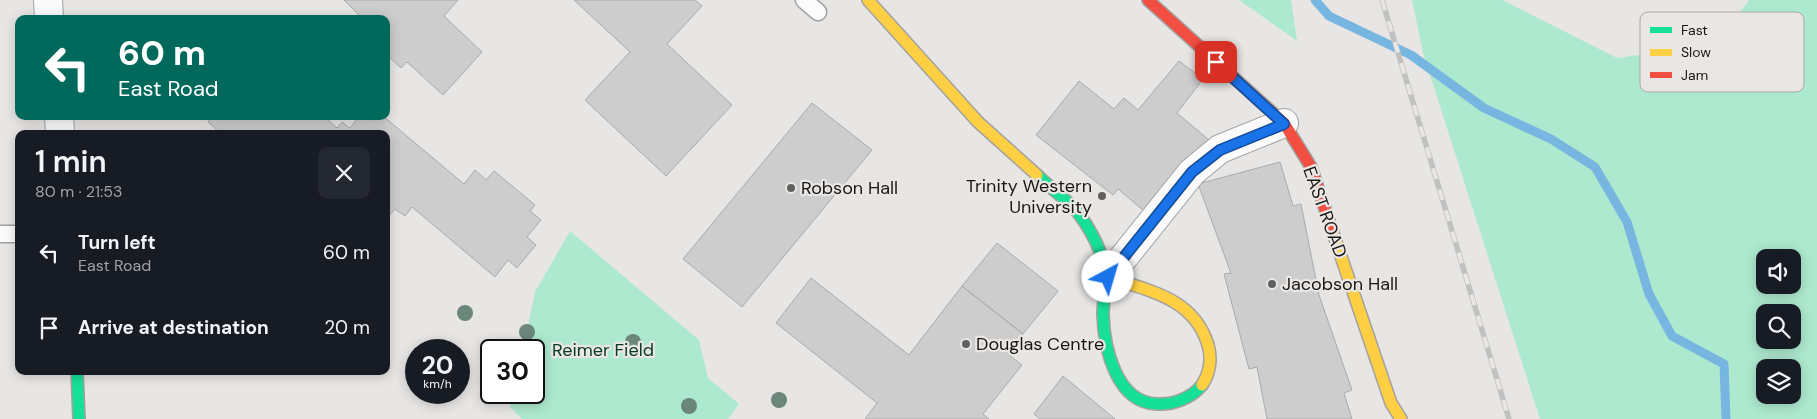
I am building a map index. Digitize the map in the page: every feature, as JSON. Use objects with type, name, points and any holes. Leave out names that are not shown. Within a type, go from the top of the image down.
[{"type":"street","points":[[48,0],[49,15]]},
{"type":"street","points":[[868,0],[978,122],[1078,213],[1090,230],[1099,249],[1108,277],[1104,311],[1107,340],[1112,362],[1128,392],[1141,401],[1154,403],[1169,403],[1192,395],[1201,387],[1207,377],[1209,366],[1209,351],[1201,324],[1192,313],[1170,299],[1108,277]]},
{"type":"street","name":"EAST ROAD","points":[[1148,0],[1284,124],[1311,167],[1391,403],[1401,419]]},
{"type":"street","points":[[1108,277],[1192,172],[1220,150],[1284,124]]},
{"type":"street","points":[[77,375],[79,419]]},
{"type":"lane","points":[[804,0],[818,12]]},
{"type":"lane","points":[[0,234],[15,234]]},
{"type":"green space","points":[[1239,0],[1291,0],[1297,41]]},
{"type":"green space","points":[[1412,0],[1502,0],[1617,58],[1640,55],[1640,92],[1804,92],[1804,12],[1740,12],[1749,0],[1817,0],[1817,419],[1540,419],[1423,53]]},
{"type":"green space","name":"Reimer Field","points":[[570,231],[699,340],[708,378],[739,404],[728,419],[522,419],[510,407],[511,404],[545,404],[545,339],[525,339],[535,292]]},
{"type":"building","points":[[344,0],[458,0],[444,16],[482,52],[443,95],[407,62],[401,68],[390,58],[390,15],[359,15]]},
{"type":"building","points":[[574,0],[695,0],[702,6],[667,44],[732,105],[666,176],[585,100],[630,52]]},
{"type":"building","points":[[1179,61],[1203,79],[1177,113],[1209,140],[1150,216],[1118,189],[1113,195],[1036,135],[1079,81],[1114,109],[1124,98],[1138,110]]},
{"type":"building","name":"Robson Hall","points":[[812,103],[872,150],[742,307],[683,259]]},
{"type":"building","points":[[210,120],[328,120],[337,128],[342,122],[350,128],[356,120],[388,120],[464,184],[475,170],[486,180],[494,171],[535,205],[530,211],[541,220],[527,237],[536,245],[517,268],[508,260],[495,277],[412,207],[405,216],[395,209],[390,215],[390,130],[217,130],[208,122]]},
{"type":"building","name":"Jacobson Hall","points":[[1280,162],[1293,206],[1301,204],[1319,295],[1352,390],[1344,393],[1352,419],[1267,419],[1257,367],[1249,369],[1224,274],[1231,273],[1198,184]]},
{"type":"building","points":[[997,243],[1058,291],[1023,334],[962,286]]},
{"type":"building","name":"Douglas Centre","points":[[811,278],[909,355],[962,286],[1023,334],[1008,354],[1022,365],[983,414],[989,419],[865,419],[877,403],[776,323]]},
{"type":"building","points":[[1063,376],[1115,419],[1040,419],[1034,414]]},
{"type":"waterway","points":[[1315,0],[1329,16],[1411,55],[1484,108],[1551,139],[1595,167],[1627,222],[1649,294],[1672,336],[1724,364],[1726,419]]},
{"type":"railway","points":[[1382,0],[1509,419]]},
{"type":"traffic: fast","points":[[1037,175],[1079,214],[1099,249],[1106,271],[1103,307],[1106,342],[1115,371],[1122,384],[1131,394],[1143,401],[1157,404],[1182,400],[1193,394],[1202,385]]},
{"type":"traffic: fast","points":[[77,375],[79,419]]},
{"type":"traffic: slow","points":[[868,0],[978,122],[1037,175]]},
{"type":"traffic: slow","points":[[1331,227],[1391,403],[1401,419]]},
{"type":"traffic: slow","points":[[1108,277],[1154,292],[1181,307],[1192,317],[1201,329],[1209,350],[1210,360],[1202,385]]},
{"type":"traffic: jam","points":[[1148,0],[1284,123],[1311,167],[1331,227]]},
{"type":"place","name":"Robson Hall","points":[[791,188]]},
{"type":"place","name":"Trinity Western University","points":[[1102,196]]},
{"type":"place","name":"Jacobson Hall","points":[[1272,284]]},
{"type":"place","name":"Douglas Centre","points":[[966,344]]},
{"type":"route","points":[[1108,277],[1192,172],[1220,150],[1284,124],[1216,62]]}]
